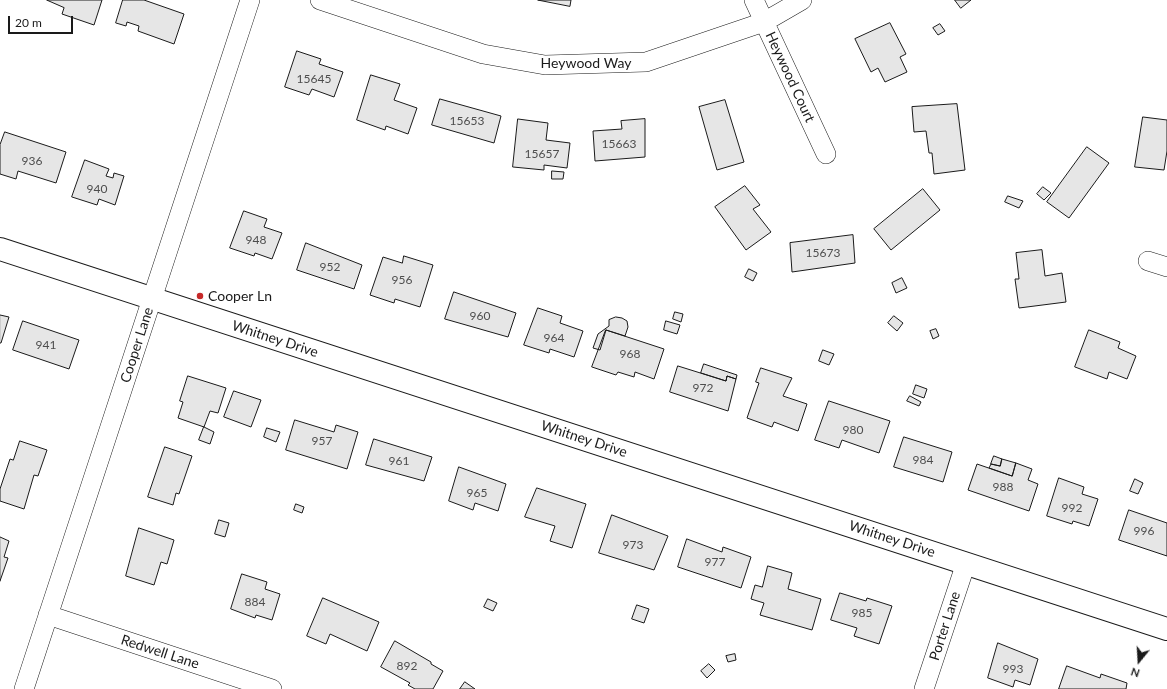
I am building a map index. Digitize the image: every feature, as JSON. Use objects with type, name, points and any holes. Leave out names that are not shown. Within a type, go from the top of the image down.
[{"type":"street","name":"Cooper Lane","points":[[24,689],[250,0]]},
{"type":"street","name":"Heywood Way","points":[[320,0],[483,54],[545,65],[646,62],[764,22],[802,0]]},
{"type":"street","name":"Heywood Court","points":[[754,0],[826,154]]},
{"type":"street","name":"Whitney Drive","points":[[0,248],[1167,629]]},
{"type":"street","points":[[1148,261],[1167,267]]},
{"type":"street","name":"Porter Lane","points":[[924,689],[966,563]]},
{"type":"street","name":"Redwell Lane","points":[[48,616],[272,689]]},
{"type":"building","points":[[47,0],[102,0],[94,25],[62,14],[64,8]]},
{"type":"building","points":[[123,0],[144,0],[184,14],[174,44],[138,31],[139,26],[127,22],[126,26],[116,23]]},
{"type":"building","points":[[538,0],[571,0],[570,6]]},
{"type":"building","points":[[955,0],[971,0],[961,8]]},
{"type":"building","points":[[890,23],[906,54],[900,57],[907,72],[885,82],[878,68],[871,72],[855,39]]},
{"type":"building","points":[[940,24],[945,31],[938,35],[933,28]]},
{"type":"building","points":[[297,51],[321,59],[319,64],[343,72],[334,97],[312,89],[309,95],[285,87]]},
{"type":"building","points":[[371,75],[400,84],[394,100],[417,108],[408,134],[386,126],[385,130],[357,120]]},
{"type":"building","points":[[440,99],[501,116],[494,143],[432,125]]},
{"type":"building","points":[[725,100],[744,162],[717,170],[699,107]]},
{"type":"building","points":[[957,104],[965,170],[934,174],[932,153],[929,153],[926,131],[914,132],[912,107]]},
{"type":"building","points":[[1143,117],[1167,120],[1167,151],[1164,170],[1135,167]]},
{"type":"building","points":[[518,119],[548,123],[546,140],[570,143],[567,168],[544,165],[544,170],[513,167]]},
{"type":"building","points":[[645,119],[645,157],[595,161],[593,131],[622,129],[621,121]]},
{"type":"building","points":[[5,132],[66,152],[56,183],[18,171],[16,179],[0,174],[0,145]]},
{"type":"building","points":[[1087,147],[1109,163],[1069,218],[1047,202]]},
{"type":"building","points":[[85,160],[109,169],[106,176],[113,178],[114,173],[124,176],[115,205],[99,199],[97,205],[72,197]]},
{"type":"building","points":[[552,171],[564,172],[563,179],[552,179]]},
{"type":"building","points":[[745,186],[760,205],[753,209],[771,232],[746,250],[715,207]]},
{"type":"building","points":[[1043,187],[1051,193],[1044,200],[1037,194]]},
{"type":"building","points":[[923,189],[940,210],[891,250],[874,229]]},
{"type":"building","points":[[1008,196],[1023,201],[1019,208],[1005,202]]},
{"type":"building","points":[[244,211],[267,219],[264,227],[282,233],[272,259],[255,253],[254,256],[230,248]]},
{"type":"building","points":[[853,235],[855,263],[792,272],[790,243]]},
{"type":"building","points":[[306,243],[362,265],[354,289],[297,270]]},
{"type":"building","points":[[1042,250],[1045,276],[1062,273],[1066,302],[1019,308],[1015,279],[1019,279],[1016,253]]},
{"type":"building","points":[[404,256],[433,265],[420,307],[395,299],[394,303],[370,295],[383,257],[402,263]]},
{"type":"building","points":[[749,269],[757,273],[753,281],[745,277]]},
{"type":"building","points":[[902,278],[907,288],[896,293],[892,283]]},
{"type":"building","points":[[454,292],[516,313],[508,337],[445,319]]},
{"type":"building","points":[[538,308],[562,316],[560,323],[583,331],[574,357],[550,349],[549,353],[524,345]]},
{"type":"building","points":[[675,312],[683,314],[681,322],[673,319]]},
{"type":"building","points":[[0,315],[9,317],[1,343],[0,343]]},
{"type":"building","points":[[894,316],[903,323],[897,331],[888,323]]},
{"type":"building","points":[[616,317],[627,321],[628,327],[625,336],[606,330],[600,350],[593,348],[598,334],[609,326],[609,320]]},
{"type":"building","points":[[23,321],[79,340],[69,369],[13,350]]},
{"type":"building","points":[[666,321],[680,325],[677,334],[664,330]]},
{"type":"building","points":[[936,329],[939,336],[933,339],[930,331]]},
{"type":"building","points":[[606,330],[664,349],[654,379],[635,372],[634,377],[618,372],[616,375],[592,367]]},
{"type":"building","points":[[1089,330],[1120,342],[1118,348],[1136,356],[1127,379],[1109,372],[1107,379],[1075,367]]},
{"type":"building","points":[[823,350],[834,354],[829,365],[819,361]]},
{"type":"building","points":[[704,364],[737,375],[736,379],[727,376],[726,381],[701,373]]},
{"type":"building","points":[[678,366],[726,381],[727,376],[736,379],[728,411],[670,392]]},
{"type":"building","points":[[761,368],[792,378],[783,396],[807,404],[798,431],[774,422],[772,427],[747,418],[759,383],[756,382]]},
{"type":"building","points":[[188,376],[226,388],[218,413],[210,411],[204,427],[178,418],[183,402],[180,401]]},
{"type":"building","points":[[916,385],[927,389],[924,398],[913,394]]},
{"type":"building","points":[[234,391],[261,400],[251,427],[224,417]]},
{"type":"building","points":[[910,396],[921,402],[919,406],[907,401]]},
{"type":"building","points":[[829,401],[890,421],[879,453],[842,440],[839,448],[815,440]]},
{"type":"building","points":[[295,420],[334,432],[336,425],[358,432],[347,469],[286,450]]},
{"type":"building","points":[[204,427],[214,432],[210,444],[199,440]]},
{"type":"building","points":[[267,428],[280,432],[276,442],[264,437]]},
{"type":"building","points":[[904,437],[952,452],[943,482],[894,467]]},
{"type":"building","points":[[374,439],[432,457],[424,481],[366,465]]},
{"type":"building","points":[[20,441],[47,450],[38,476],[34,475],[24,509],[0,501],[0,489],[10,459],[13,460]]},
{"type":"building","points":[[165,447],[192,456],[179,494],[176,493],[173,505],[148,497]]},
{"type":"building","points":[[994,456],[1002,459],[1000,466],[991,464]]},
{"type":"building","points":[[1002,459],[1016,463],[1012,476],[989,468],[991,464],[1000,466]]},
{"type":"building","points":[[1016,463],[1032,469],[1028,480],[1038,484],[1029,511],[968,490],[977,464],[1012,476]]},
{"type":"building","points":[[459,467],[506,484],[498,511],[475,503],[473,510],[449,501]]},
{"type":"building","points":[[1059,478],[1084,487],[1082,494],[1098,499],[1089,526],[1073,521],[1072,524],[1047,516]]},
{"type":"building","points":[[1135,479],[1143,483],[1138,494],[1130,491]]},
{"type":"building","points":[[537,488],[586,504],[572,548],[550,541],[555,526],[525,517]]},
{"type":"building","points":[[296,504],[304,507],[302,513],[294,510]]},
{"type":"building","points":[[1129,510],[1167,523],[1167,556],[1119,540]]},
{"type":"building","points":[[612,515],[668,536],[654,570],[599,553]]},
{"type":"building","points":[[219,520],[229,523],[225,537],[215,534]]},
{"type":"building","points":[[139,528],[174,540],[167,564],[161,562],[154,585],[126,576]]},
{"type":"building","points":[[0,537],[9,541],[4,557],[8,558],[0,581]]},
{"type":"building","points":[[687,539],[722,552],[723,547],[751,557],[741,588],[678,567]]},
{"type":"building","points":[[768,566],[792,573],[788,589],[821,599],[812,630],[760,615],[764,603],[751,599],[755,585],[762,587]]},
{"type":"building","points":[[242,574],[267,582],[265,589],[280,594],[272,620],[256,615],[255,618],[231,609]]},
{"type":"building","points":[[840,593],[866,601],[867,598],[892,606],[879,644],[854,636],[857,628],[831,620]]},
{"type":"building","points":[[323,598],[379,622],[367,651],[330,634],[326,644],[307,636]]},
{"type":"building","points":[[488,599],[497,603],[493,611],[484,607]]},
{"type":"building","points":[[637,605],[649,609],[644,623],[632,619]]},
{"type":"building","points":[[395,641],[431,662],[431,664],[443,671],[433,689],[415,689],[408,685],[410,683],[381,667]]},
{"type":"building","points":[[998,643],[1038,659],[1030,685],[1015,680],[1013,687],[988,678]]},
{"type":"building","points":[[735,654],[736,660],[728,662],[726,656]]},
{"type":"building","points":[[709,664],[715,670],[707,678],[701,671]]},
{"type":"building","points":[[1067,666],[1100,678],[1101,674],[1127,683],[1126,689],[1059,689]]},
{"type":"building","points":[[465,682],[475,689],[460,689]]},
{"type":"place","name":"Cooper Ln","points":[[200,296]]}]
